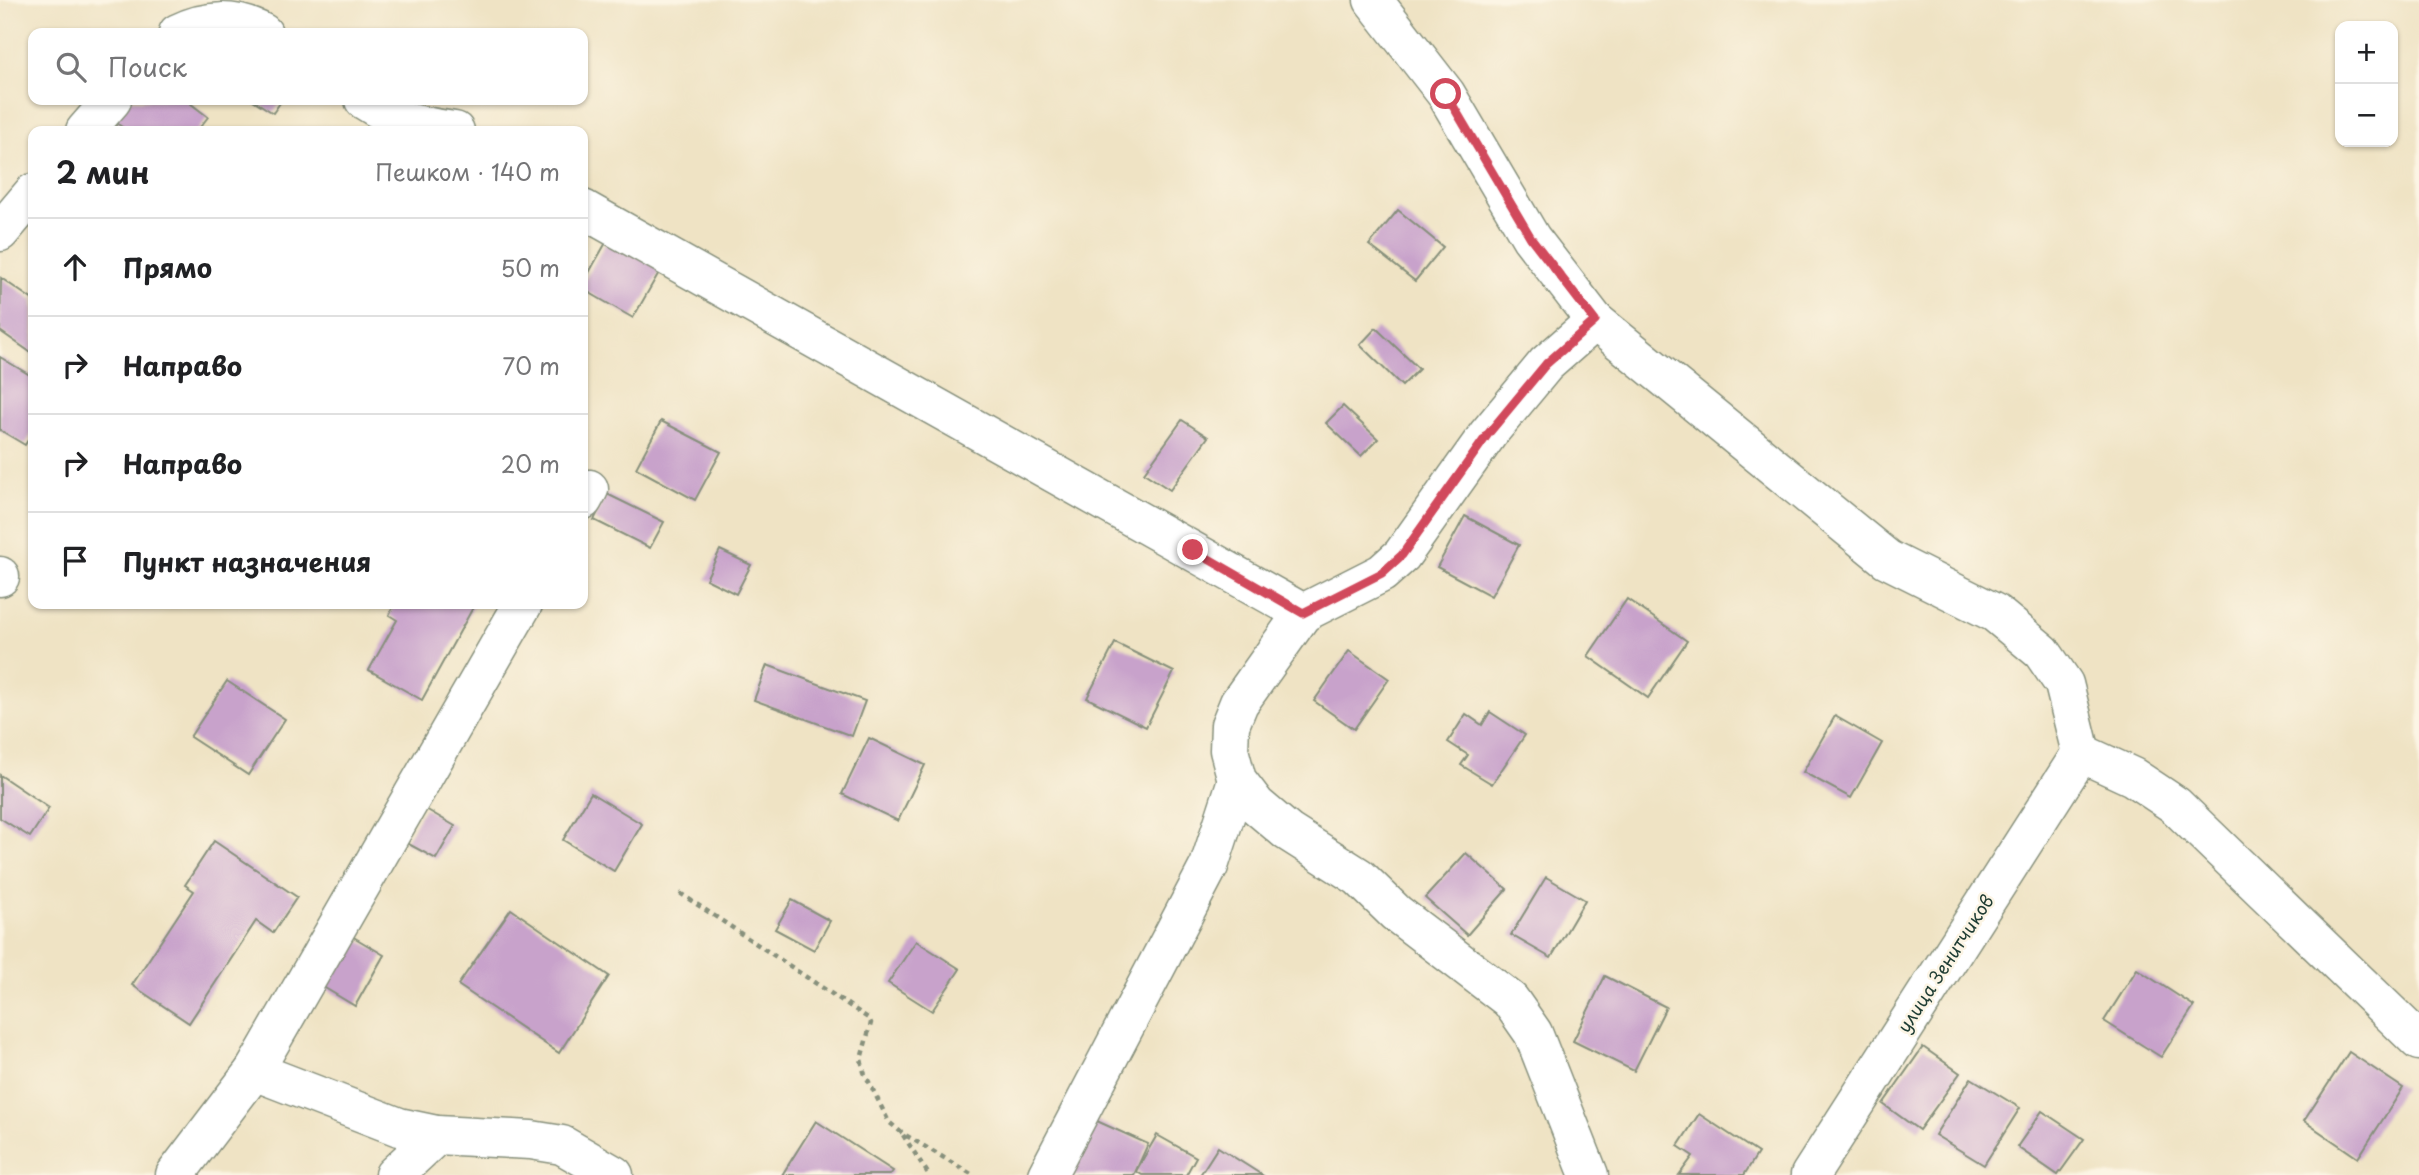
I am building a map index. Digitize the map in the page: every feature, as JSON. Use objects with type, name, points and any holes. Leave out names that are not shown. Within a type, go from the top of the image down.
[{"type":"street","points":[[1373,0],[1446,94],[1531,238],[1595,321],[1887,559],[1994,613],[2042,652],[2064,684],[2081,753],[2133,778],[2175,805],[2419,1041]]},
{"type":"street","points":[[191,28],[206,22],[234,22],[250,28]]},
{"type":"street","points":[[89,126],[107,105]]},
{"type":"street","points":[[372,105],[389,116],[424,126]]},
{"type":"street","points":[[0,232],[28,199]]},
{"type":"street","points":[[588,212],[1303,613]]},
{"type":"street","points":[[1589,1175],[1533,1033],[1510,1000],[1396,913],[1359,877],[1288,832],[1256,805],[1237,780],[1229,750],[1230,725],[1239,703],[1303,613],[1382,573],[1402,555],[1488,434],[1546,364],[1595,321]]},
{"type":"street","points":[[175,1175],[254,1071],[520,609]]},
{"type":"street","name":"улица Зенитчиков","points":[[1810,1175],[2081,753]]},
{"type":"street","points":[[1047,1175],[1209,866],[1237,780]]},
{"type":"street","points":[[254,1071],[399,1127],[436,1135],[531,1140],[562,1145],[614,1175]]},
{"type":"street","points":[[394,1175],[436,1135]]},
{"type":"path","points":[[680,893],[868,1018],[871,1023],[861,1059],[864,1072],[889,1122],[902,1133],[973,1175]]},
{"type":"path","points":[[902,1133],[929,1175]]},
{"type":"building","points":[[125,105],[192,105],[208,117],[201,126],[121,126],[113,120]]},
{"type":"building","points":[[261,105],[279,105],[273,113]]},
{"type":"building","points":[[1398,210],[1443,247],[1415,281],[1369,245]]},
{"type":"building","points":[[608,239],[661,269],[633,318],[588,292],[588,274]]},
{"type":"building","points":[[1,278],[28,297],[28,351],[0,331]]},
{"type":"building","points":[[1376,328],[1419,369],[1402,386],[1360,345]]},
{"type":"building","points":[[0,357],[28,374],[28,440],[25,445],[0,430]]},
{"type":"building","points":[[1343,406],[1378,439],[1361,456],[1326,423]]},
{"type":"building","points":[[1182,420],[1208,437],[1170,490],[1144,473]]},
{"type":"building","points":[[661,421],[721,452],[695,500],[636,468]]},
{"type":"building","points":[[607,494],[664,522],[650,548],[594,520]]},
{"type":"building","points":[[1465,516],[1519,545],[1491,596],[1437,567]]},
{"type":"building","points":[[720,550],[751,565],[736,594],[706,579]]},
{"type":"building","points":[[1627,599],[1687,641],[1648,698],[1588,656]]},
{"type":"building","points":[[392,609],[472,609],[422,700],[369,670],[397,620],[389,615]]},
{"type":"building","points":[[1115,643],[1174,672],[1146,727],[1087,698]]},
{"type":"building","points":[[1349,651],[1389,679],[1354,729],[1314,701]]},
{"type":"building","points":[[767,665],[865,701],[852,736],[754,700]]},
{"type":"building","points":[[227,681],[285,719],[248,775],[190,737]]},
{"type":"building","points":[[1490,712],[1525,735],[1492,784],[1461,765],[1468,755],[1448,742],[1466,714],[1482,725]]},
{"type":"building","points":[[1835,716],[1882,743],[1851,798],[1803,772]]},
{"type":"building","points":[[869,738],[925,765],[898,821],[842,794]]},
{"type":"building","points":[[0,775],[49,808],[30,837],[0,818]]},
{"type":"building","points":[[591,793],[642,824],[614,871],[563,840]]},
{"type":"building","points":[[424,808],[455,826],[436,859],[405,842]]},
{"type":"building","points":[[214,841],[297,897],[273,933],[256,921],[189,1023],[132,985],[194,891],[185,885]]},
{"type":"building","points":[[1466,853],[1507,889],[1467,935],[1425,898]]},
{"type":"building","points":[[1546,877],[1585,900],[1551,958],[1511,935]]},
{"type":"building","points":[[792,900],[830,921],[814,950],[775,929]]},
{"type":"building","points":[[511,909],[609,976],[559,1053],[458,985]]},
{"type":"building","points":[[345,932],[384,955],[355,1006],[315,982]]},
{"type":"building","points":[[916,941],[960,969],[932,1011],[888,983]]},
{"type":"building","points":[[2137,969],[2194,1006],[2161,1057],[2104,1021]]},
{"type":"building","points":[[1605,976],[1666,1007],[1634,1071],[1573,1041]]},
{"type":"building","points":[[1923,1047],[1960,1073],[1919,1130],[1883,1104]]},
{"type":"building","points":[[2349,1052],[2403,1088],[2358,1158],[2304,1121]]},
{"type":"building","points":[[1971,1078],[2020,1108],[1984,1165],[1935,1135]]},
{"type":"building","points":[[2042,1111],[2084,1139],[2058,1175],[2017,1147]]},
{"type":"building","points":[[1699,1114],[1758,1153],[1744,1175],[1679,1175],[1693,1156],[1678,1146]]},
{"type":"building","points":[[1088,1117],[1148,1144],[1134,1175],[1062,1175]]},
{"type":"building","points":[[816,1121],[893,1171],[890,1175],[782,1175]]},
{"type":"building","points":[[1157,1135],[1196,1157],[1186,1175],[1142,1175],[1136,1171]]},
{"type":"building","points":[[1218,1147],[1262,1175],[1200,1175]]},
{"type":"route","points":[[1193,550],[1303,613],[1382,573],[1402,555],[1488,434],[1546,364],[1595,321],[1531,238],[1446,94]]}]
